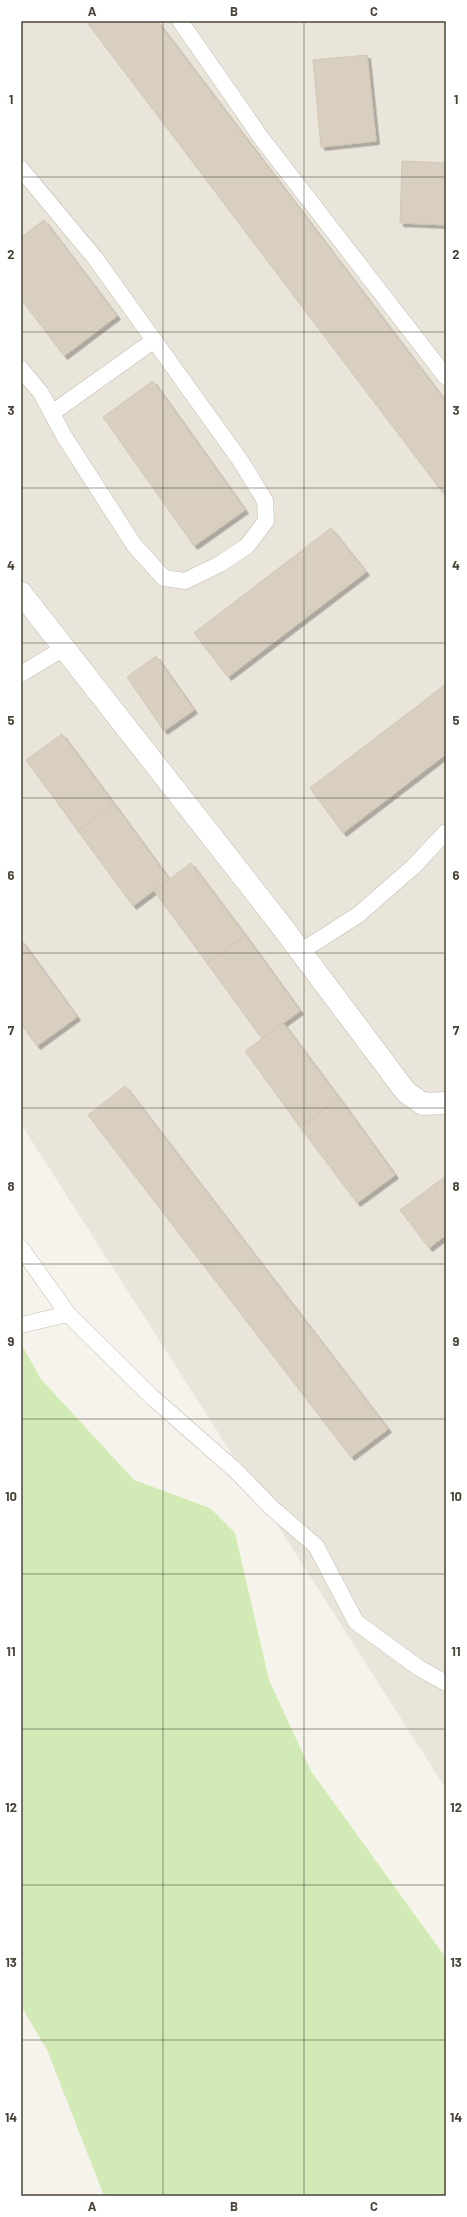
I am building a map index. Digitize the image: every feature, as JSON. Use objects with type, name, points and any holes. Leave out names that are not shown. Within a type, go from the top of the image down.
[{"type":"street","points":[[21,593],[300,952],[406,1092],[423,1104],[446,1103]]},
{"type":"lane","points":[[180,21],[262,139],[446,377]]},
{"type":"lane","points":[[21,169],[95,258],[153,341],[240,460],[264,501],[266,521],[247,546],[220,564],[184,581],[164,578],[134,545],[64,436],[41,393],[21,369]]},
{"type":"lane","points":[[52,413],[153,341]]},
{"type":"lane","points":[[21,674],[64,648]]},
{"type":"lane","points":[[300,952],[358,915],[413,867],[446,832]]},
{"type":"lane","points":[[21,1248],[68,1314],[152,1397],[236,1470],[272,1508],[316,1546],[356,1622],[419,1668],[446,1683]]},
{"type":"lane","points":[[21,1325],[68,1314]]},
{"type":"shaded area","points":[[21,21],[446,21],[446,1789],[21,1124]]},
{"type":"green space","points":[[21,1343],[40,1378],[134,1480],[210,1508],[235,1533],[269,1680],[311,1771],[446,1958],[446,2196],[104,2196],[47,2050],[21,2006]]},
{"type":"building","points":[[86,21],[157,21],[446,402],[446,497]]},
{"type":"building","points":[[367,55],[376,141],[321,147],[313,60]]},
{"type":"building","points":[[402,161],[446,163],[446,225],[400,223]]},
{"type":"building","points":[[44,220],[117,316],[64,356],[21,299],[21,237]]},
{"type":"building","points":[[153,381],[245,510],[194,546],[103,417]]},
{"type":"building","points":[[331,528],[366,572],[228,677],[194,633]]},
{"type":"building","points":[[156,656],[194,710],[164,731],[127,677]]},
{"type":"building","points":[[446,684],[446,754],[343,833],[310,788]]},
{"type":"building","points":[[62,734],[114,804],[78,831],[26,760]]},
{"type":"building","points":[[114,804],[169,879],[133,906],[78,831]]},
{"type":"building","points":[[191,863],[245,935],[207,963],[154,891]]},
{"type":"building","points":[[245,935],[300,1011],[262,1039],[207,963]]},
{"type":"building","points":[[21,940],[77,1017],[37,1046],[21,1024]]},
{"type":"building","points":[[283,1023],[339,1098],[300,1127],[245,1051]]},
{"type":"building","points":[[125,1086],[388,1429],[351,1457],[88,1115]]},
{"type":"building","points":[[339,1098],[395,1175],[357,1203],[300,1127]]},
{"type":"building","points":[[446,1176],[446,1235],[429,1248],[400,1210]]}]
